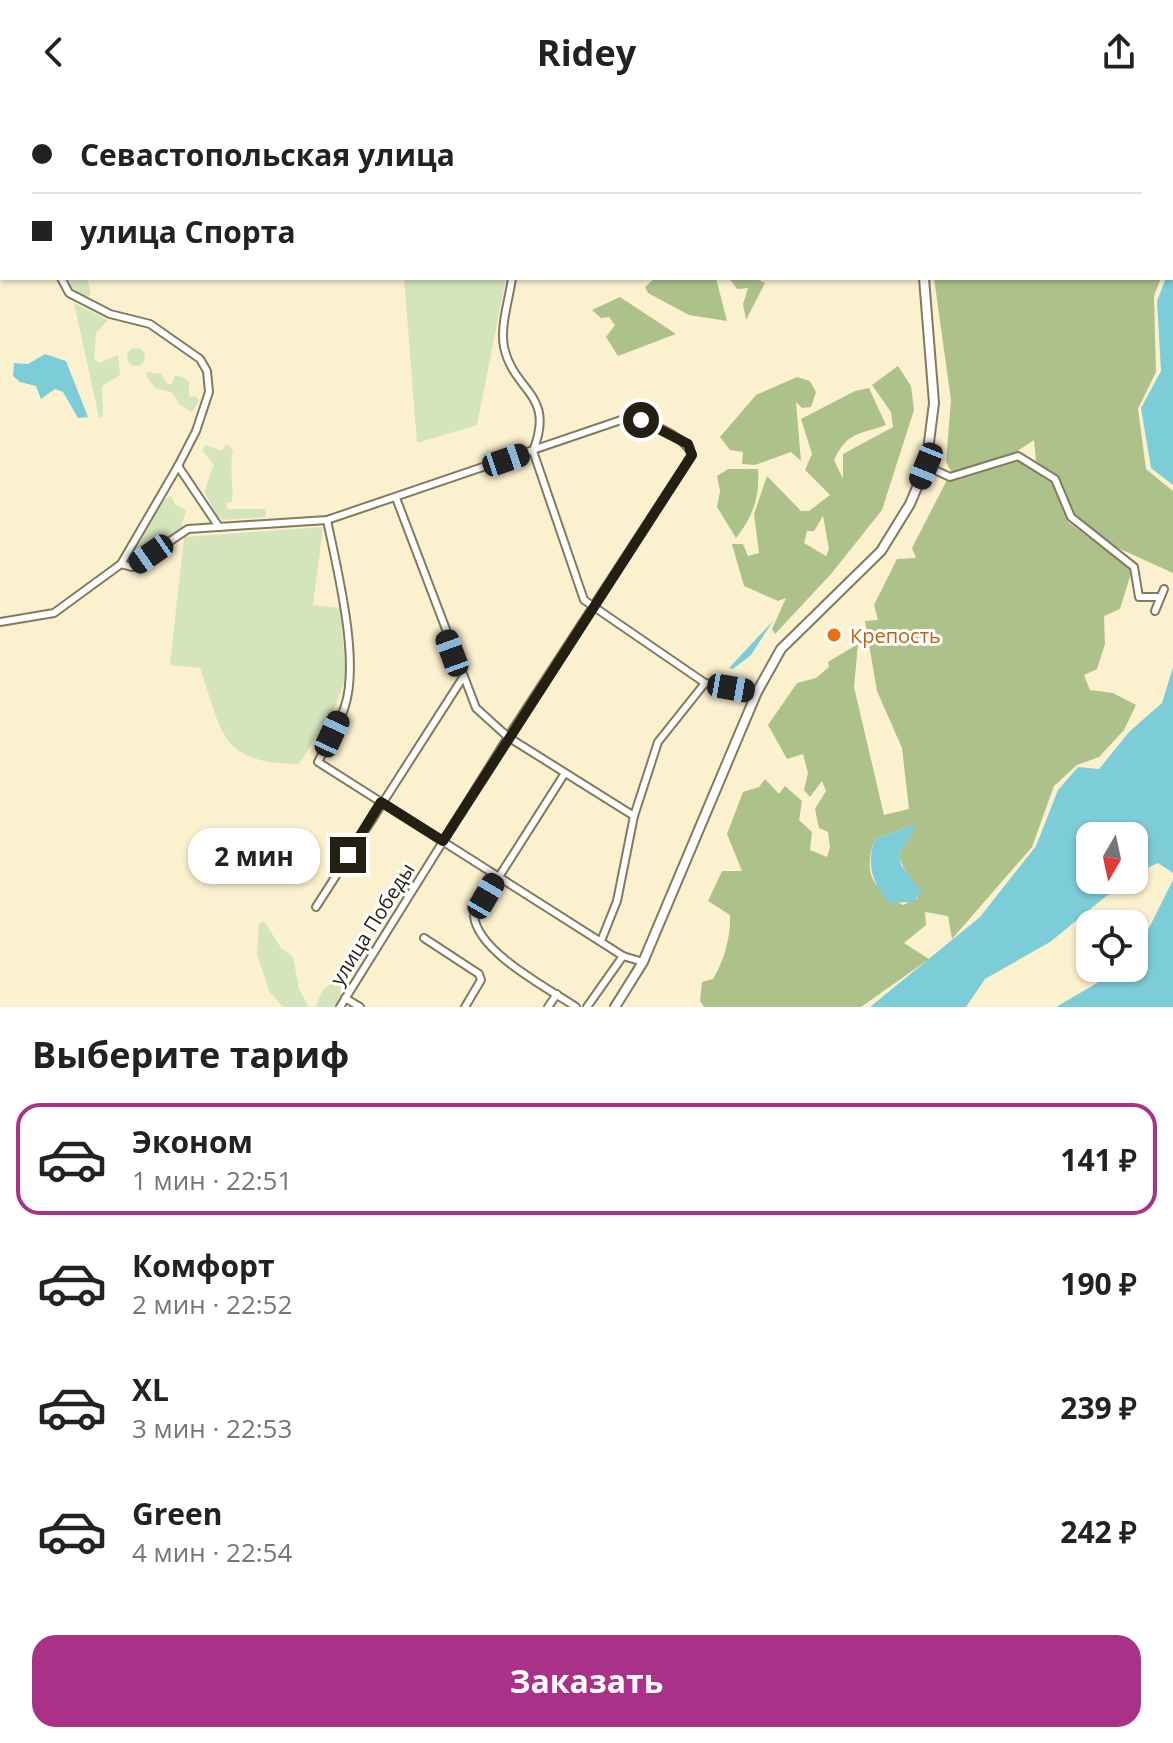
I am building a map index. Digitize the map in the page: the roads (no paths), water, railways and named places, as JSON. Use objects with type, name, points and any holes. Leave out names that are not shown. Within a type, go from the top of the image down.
[{"type":"main road","points":[[615,1007],[643,962],[757,692],[781,649],[881,551],[910,504],[926,466],[934,403],[924,280]]},
{"type":"street","points":[[0,622],[54,613],[121,564],[196,431],[209,392],[207,371],[200,359],[150,324],[110,314],[69,293],[62,280]]},
{"type":"street","points":[[512,280],[504,326],[505,350],[541,416],[542,429],[533,451],[584,600],[705,683],[757,692]]},
{"type":"street","name":"улица Победы","points":[[340,1007],[508,737],[692,455],[688,444],[634,419],[624,419],[533,451]]},
{"type":"street","points":[[121,564],[132,567],[188,529],[327,520],[533,451]]},
{"type":"street","points":[[926,466],[950,477],[1018,456],[1033,464],[1055,479],[1071,517],[1134,567],[1139,597],[1160,597]]},
{"type":"street","points":[[178,466],[219,527]]},
{"type":"street","points":[[396,498],[462,679],[476,708],[508,737],[634,816]]},
{"type":"street","points":[[327,520],[343,604],[349,675],[345,705],[318,762],[623,956],[643,962]]},
{"type":"street","points":[[1155,611],[1164,589]]},
{"type":"street","points":[[316,907],[462,679]]},
{"type":"street","points":[[601,941],[617,901],[634,816],[658,742],[705,683]]},
{"type":"street","points":[[565,773],[474,916],[476,930],[488,946],[576,1007]]},
{"type":"street","points":[[424,938],[479,974],[481,980],[465,1007]]},
{"type":"street","points":[[587,1007],[623,956]]},
{"type":"street","points":[[548,1007],[557,994]]},
{"type":"street","points":[[345,998],[360,1007]]},
{"type":"water","points":[[1165,280],[1173,280],[1173,485],[1151,468],[1141,408],[1161,371],[1157,301]]},
{"type":"water","points":[[45,354],[66,361],[88,417],[78,418],[63,392],[55,389],[41,399],[36,386],[20,382],[13,376],[14,363],[28,364]]},
{"type":"water","points":[[773,621],[751,655],[733,669],[729,668]]},
{"type":"water","points":[[1173,667],[1173,873],[1158,863],[1148,868],[1148,822],[1076,822],[1076,894],[1109,894],[1089,910],[1076,910],[1076,921],[1050,942],[985,979],[966,1007],[870,1007],[980,917],[1036,846],[1058,790],[1078,767],[1099,769],[1130,731],[1162,703]]},
{"type":"water","points":[[916,826],[899,855],[901,865],[922,892],[913,902],[889,903],[872,873],[872,848],[875,839]]},
{"type":"water","points":[[1173,880],[1173,1007],[1056,1007],[1099,982],[1148,982],[1148,930]]},
{"type":"place","name":"Крепость","points":[[834,635]]}]
